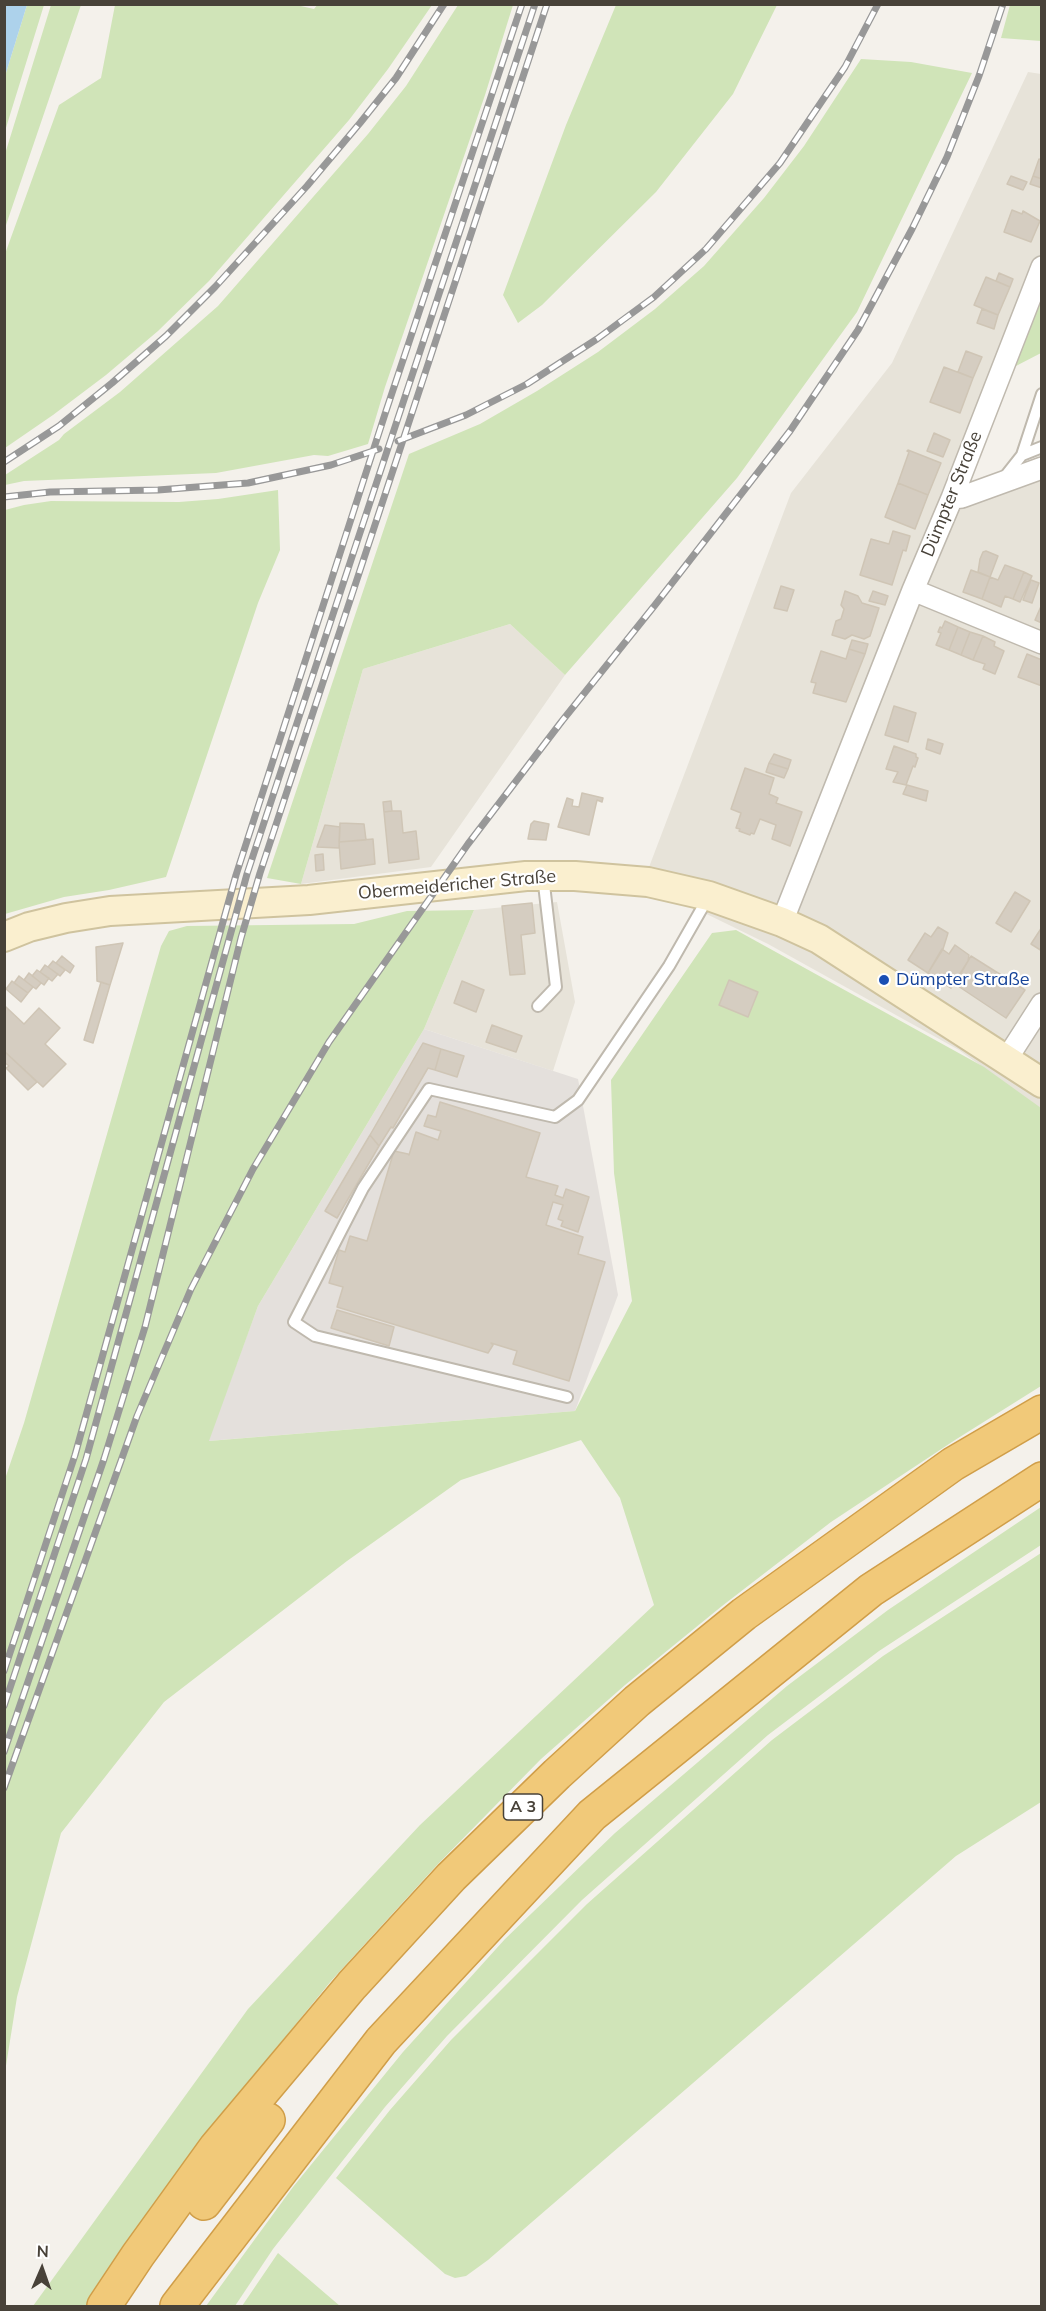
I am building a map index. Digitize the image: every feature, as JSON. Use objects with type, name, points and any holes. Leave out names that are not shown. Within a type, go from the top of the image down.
[{"type":"highway","name":"A 3","points":[[104,2307],[138,2255],[216,2147],[352,1985],[451,1877],[557,1774],[637,1701],[744,1614],[954,1464],[1041,1412]]},
{"type":"highway","name":"A 3","points":[[130,2307],[150,2274],[231,2166],[365,1998],[466,1890],[648,1715],[760,1626],[965,1483],[1041,1437]]},
{"type":"highway","points":[[177,2307],[381,2041],[592,1815],[871,1590],[1041,1479]]},
{"type":"main road","name":"Obermeidericher Straße","points":[[4,937],[29,927],[110,911],[309,900],[474,880],[543,876],[575,876],[648,882],[709,896],[782,922],[819,939],[1041,1083]]},
{"type":"street","name":"Dümpter Straße","points":[[782,922],[913,590],[952,498],[1041,267]]},
{"type":"street","points":[[952,498],[962,498],[1001,481],[1041,468]]},
{"type":"street","points":[[913,590],[1041,643]]},
{"type":"street","points":[[1006,1060],[1041,1004]]},
{"type":"lane","points":[[1001,481],[1022,455],[1041,394]]},
{"type":"lane","points":[[1022,455],[1041,447]]},
{"type":"lane","points":[[538,1006],[556,987],[543,876]]},
{"type":"lane","points":[[567,1397],[315,1336],[294,1322],[363,1188],[429,1089],[555,1117],[578,1100],[669,966],[709,896]]},
{"type":"shaded area","points":[[1028,72],[1041,74],[1041,297],[1010,370],[969,487],[1041,463],[1041,1109],[959,1050],[768,944],[643,883],[791,493],[892,363]]},
{"type":"shaded area","points":[[510,624],[565,675],[431,867],[301,884],[363,669]]},
{"type":"shaded area","points":[[557,902],[575,1002],[553,1071],[424,1029],[474,910]]},
{"type":"shaded area","points":[[424,1029],[578,1079],[618,1295],[575,1411],[208,1441],[258,1306]]},
{"type":"green space","points":[[292,4],[314,9],[318,4],[432,5],[349,120],[209,281],[158,331],[106,375],[5,448],[5,254],[59,105],[101,78],[115,5]]},
{"type":"green space","points":[[27,5],[44,5],[5,131],[5,76]]},
{"type":"green space","points":[[51,5],[81,5],[5,228],[5,154]]},
{"type":"green space","points":[[458,5],[513,5],[368,444],[328,456],[314,455],[216,473],[24,481],[5,485],[5,475],[59,440],[120,392],[218,306],[368,134],[406,86]]},
{"type":"green space","points":[[616,5],[777,5],[733,94],[656,192],[542,305],[518,323],[503,295],[566,125]]},
{"type":"green space","points":[[1010,5],[1041,5],[1041,41],[1001,38]]},
{"type":"green space","points":[[861,59],[911,62],[972,73],[857,312],[737,478],[565,675],[510,624],[363,669],[301,884],[267,878],[409,454],[480,424],[537,391],[598,352],[655,309],[704,266],[764,198],[804,146]]},
{"type":"green space","points":[[1041,297],[1041,353],[1014,367]]},
{"type":"green space","points":[[278,490],[280,550],[258,603],[166,877],[64,897],[5,914],[5,510],[51,501],[179,502]]},
{"type":"green space","points":[[474,910],[424,1029],[258,1306],[209,1441],[575,1411],[632,1301],[614,1173],[611,1080],[712,933],[736,930],[984,1067],[1041,1108],[1041,1386],[831,1522],[625,1685],[541,1759],[437,1865],[331,1981],[199,2143],[118,2256],[86,2306],[33,2306],[248,2009],[420,1825],[654,1605],[620,1498],[581,1440],[461,1480],[347,1561],[164,1702],[61,1833],[17,1997],[5,2072],[5,1479],[24,1423],[161,946],[169,931],[187,926],[354,924],[407,911]]},
{"type":"green space","points":[[1041,1507],[1041,1545],[879,1651],[768,1735],[582,1900],[447,2036],[385,2107],[273,2249],[235,2306],[206,2306],[293,2187],[403,2052],[505,1939],[615,1833],[787,1686],[888,1610]]},
{"type":"green space","points":[[1041,1553],[1041,1802],[956,1856],[488,2260],[466,2276],[455,2278],[445,2274],[336,2178],[390,2110],[451,2040],[587,1904],[772,1740],[883,1656]]},
{"type":"green space","points":[[278,2253],[340,2306],[242,2306]]},
{"type":"water","points":[[4,5],[27,5],[5,76]]},
{"type":"building","points":[[1039,159],[1042,160],[1042,179],[1033,176]]},
{"type":"building","points":[[1011,176],[1027,182],[1023,190],[1007,184]]},
{"type":"building","points":[[1033,176],[1042,179],[1042,188],[1030,184]]},
{"type":"building","points":[[1012,210],[1022,214],[1023,211],[1040,221],[1031,242],[1004,232]]},
{"type":"building","points":[[999,273],[1013,279],[1010,287],[996,281]]},
{"type":"building","points":[[986,277],[1010,287],[998,315],[974,305]]},
{"type":"building","points":[[982,309],[998,315],[994,329],[977,323]]},
{"type":"building","points":[[966,351],[982,357],[973,378],[958,372]]},
{"type":"building","points":[[944,367],[973,378],[960,413],[930,402]]},
{"type":"building","points":[[934,433],[950,440],[943,457],[927,451]]},
{"type":"building","points":[[908,450],[941,463],[928,495],[898,483]]},
{"type":"building","points":[[898,483],[928,495],[915,529],[885,517]]},
{"type":"building","points":[[893,531],[910,536],[892,585],[860,575],[871,539],[889,544]]},
{"type":"building","points":[[986,551],[998,556],[990,577],[978,572],[980,559]]},
{"type":"building","points":[[1005,565],[1024,572],[1013,599],[1005,596],[1001,607],[982,599],[990,577],[998,580]]},
{"type":"building","points":[[971,570],[990,577],[982,599],[963,592]]},
{"type":"building","points":[[1024,572],[1032,576],[1020,602],[1013,599]]},
{"type":"building","points":[[1031,580],[1039,583],[1032,603],[1023,600]]},
{"type":"building","points":[[781,586],[794,590],[787,611],[774,608]]},
{"type":"building","points":[[845,591],[858,596],[862,603],[879,608],[870,636],[864,639],[852,635],[845,639],[832,635],[836,621],[841,619],[844,609],[841,605]]},
{"type":"building","points":[[873,591],[888,596],[885,605],[869,601]]},
{"type":"building","points":[[1042,604],[1042,623],[1035,620]]},
{"type":"building","points":[[945,621],[958,627],[949,650],[936,645],[941,633],[938,632]]},
{"type":"building","points":[[958,627],[970,632],[961,655],[949,650]]},
{"type":"building","points":[[970,632],[983,636],[973,660],[961,655]]},
{"type":"building","points":[[983,636],[995,642],[994,646],[1004,651],[995,674],[983,669],[985,664],[973,660]]},
{"type":"building","points":[[852,640],[868,644],[865,654],[849,649]]},
{"type":"building","points":[[849,649],[865,654],[846,702],[813,693],[816,683],[811,682],[821,651],[846,659]]},
{"type":"building","points":[[1027,654],[1042,660],[1042,686],[1018,677]]},
{"type":"building","points":[[894,706],[916,713],[908,742],[885,735]]},
{"type":"building","points":[[928,739],[943,744],[940,754],[926,749]]},
{"type":"building","points":[[894,746],[916,754],[918,758],[906,785],[893,782],[898,772],[886,769]]},
{"type":"building","points":[[774,754],[791,760],[788,769],[769,763]]},
{"type":"building","points":[[769,763],[788,769],[784,778],[766,772]]},
{"type":"building","points":[[745,768],[774,778],[769,794],[778,798],[776,803],[802,812],[790,846],[772,839],[776,825],[760,819],[754,834],[750,835],[736,828],[741,813],[731,809]]},
{"type":"building","points":[[907,785],[928,791],[926,801],[903,794]]},
{"type":"building","points":[[582,793],[603,798],[602,802],[597,800],[589,835],[558,827],[567,798],[573,800],[572,806],[579,807]]},
{"type":"building","points":[[391,801],[392,811],[384,812],[383,802]]},
{"type":"building","points":[[401,811],[403,833],[416,831],[419,859],[389,863],[384,812]]},
{"type":"building","points":[[534,821],[549,824],[546,840],[528,839],[531,824]]},
{"type":"building","points":[[340,823],[364,824],[366,840],[339,842]]},
{"type":"building","points":[[325,825],[340,827],[339,848],[317,847]]},
{"type":"building","points":[[373,839],[375,864],[341,869],[339,842]]},
{"type":"building","points":[[323,854],[324,870],[316,871],[315,855]]},
{"type":"building","points":[[1015,892],[1030,901],[1011,932],[996,923]]},
{"type":"building","points":[[532,903],[535,933],[521,935],[525,974],[510,975],[502,906]]},
{"type":"building","points":[[938,927],[948,933],[943,949],[928,973],[908,960],[925,933],[931,937]]},
{"type":"building","points":[[1042,927],[1042,951],[1031,944]]},
{"type":"building","points":[[123,943],[110,985],[97,981],[96,947]]},
{"type":"building","points":[[955,945],[969,955],[968,961],[951,988],[928,973],[942,949],[949,954]]},
{"type":"building","points":[[62,956],[74,966],[70,973],[56,963]]},
{"type":"building","points":[[971,956],[1025,990],[1006,1018],[955,984]]},
{"type":"building","points":[[53,961],[65,970],[60,976],[48,967]]},
{"type":"building","points":[[45,965],[58,974],[52,981],[40,972]]},
{"type":"building","points":[[37,970],[49,978],[44,985],[32,976]]},
{"type":"building","points":[[29,973],[41,983],[36,989],[24,980]]},
{"type":"building","points":[[19,976],[33,987],[28,993],[14,983]]},
{"type":"building","points":[[729,980],[758,992],[748,1017],[719,1005]]},
{"type":"building","points":[[12,981],[28,993],[21,1002],[6,989]]},
{"type":"building","points":[[462,981],[484,990],[476,1012],[454,1003]]},
{"type":"building","points":[[101,982],[110,985],[93,1043],[84,1040]]},
{"type":"building","points":[[6,1007],[24,1024],[39,1008],[60,1028],[45,1044],[66,1064],[43,1087],[4,1051],[4,1009]]},
{"type":"building","points":[[492,1025],[522,1036],[516,1052],[486,1042]]},
{"type":"building","points":[[423,1043],[441,1049],[435,1070],[428,1068],[393,1128],[391,1127],[379,1146],[370,1135]]},
{"type":"building","points":[[441,1049],[464,1056],[457,1077],[435,1070]]},
{"type":"building","points":[[4,1051],[37,1082],[28,1090],[6,1068],[9,1066],[4,1062]]},
{"type":"building","points":[[440,1102],[540,1133],[526,1177],[558,1186],[555,1195],[563,1198],[566,1189],[589,1197],[578,1232],[561,1226],[563,1221],[558,1219],[563,1205],[553,1202],[546,1225],[583,1237],[578,1254],[605,1262],[569,1381],[513,1364],[517,1351],[491,1343],[493,1345],[488,1353],[337,1307],[343,1287],[329,1283],[339,1250],[345,1252],[350,1236],[367,1241],[394,1151],[409,1155],[416,1132],[438,1140],[441,1131],[424,1126],[428,1115],[436,1117]]},
{"type":"building","points":[[370,1135],[379,1146],[337,1218],[325,1211]]},
{"type":"building","points":[[337,1310],[394,1327],[389,1346],[331,1328]]},
{"type":"railway","points":[[4,462],[59,426],[112,383],[166,336],[215,287],[307,186],[360,123],[396,78],[444,4]]},
{"type":"railway","points":[[4,1671],[75,1455],[236,875],[385,414],[522,4]]},
{"type":"railway","points":[[4,1706],[86,1459],[247,874],[535,4]]},
{"type":"railway","points":[[4,1752],[104,1459],[145,1327],[241,938],[260,873],[547,4]]},
{"type":"railway","points":[[398,441],[466,415],[527,384],[597,339],[654,297],[706,249],[780,163],[845,67],[878,4]]},
{"type":"railway","points":[[4,1788],[137,1416],[191,1289],[253,1169],[329,1042],[468,844],[790,431],[858,330],[912,229],[947,157],[979,76],[1003,4]]},
{"type":"railway","points":[[4,497],[50,492],[158,490],[248,483],[331,465],[379,449]]},
{"type":"place","name":"Dümpter Straße","points":[[884,980]]}]
